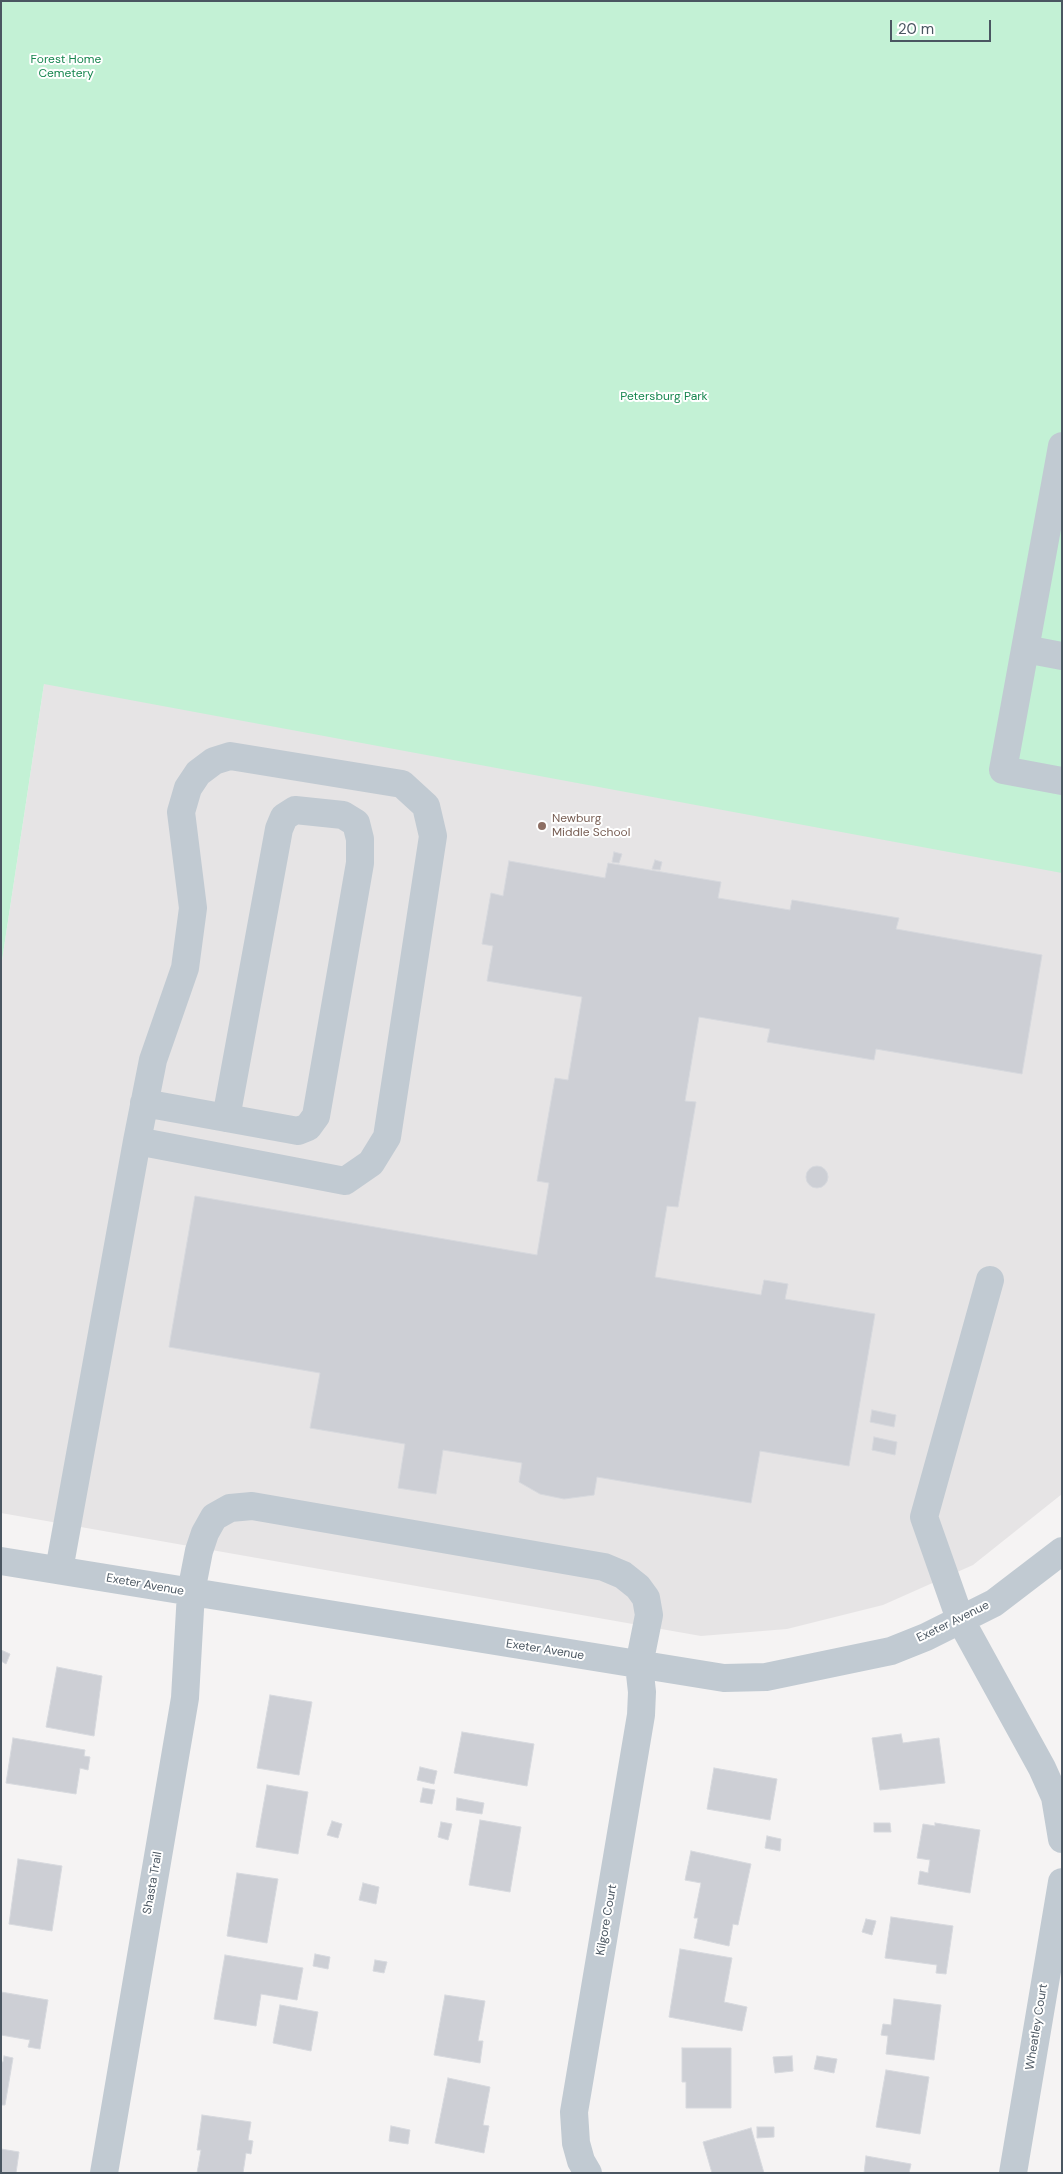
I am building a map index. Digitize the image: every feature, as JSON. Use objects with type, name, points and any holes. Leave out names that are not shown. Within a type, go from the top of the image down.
[{"type":"street","points":[[1062,446],[1053,540],[1025,650],[1003,770],[1062,781]]},
{"type":"street","points":[[1025,650],[1062,656]]},
{"type":"street","points":[[59,1570],[137,1141],[144,1103],[153,1060],[185,968],[193,908],[181,812],[188,788],[198,773],[214,761],[230,756],[402,784],[426,806],[433,836],[388,1137],[371,1164],[345,1181],[137,1141]]},
{"type":"street","points":[[144,1103],[226,1118],[298,1131],[308,1127],[316,1116],[360,863],[360,839],[356,823],[343,815],[295,810],[284,817],[279,829],[226,1118]]},
{"type":"street","points":[[990,1280],[924,1517],[960,1619],[1042,1768],[1054,1797],[1062,1839]]},
{"type":"street","name":"Shasta Trail","points":[[104,2173],[185,1698],[191,1592],[199,1551],[205,1533],[214,1518],[230,1508],[252,1506],[604,1567],[623,1576],[638,1587],[646,1598],[649,1615],[638,1665]]},
{"type":"street","name":"Exeter Avenue","points":[[1,1561],[724,1678],[766,1677],[891,1651],[926,1637],[994,1603],[1062,1551]]},
{"type":"street","name":"Kilgore Court","points":[[588,2173],[581,2161],[576,2143],[574,2112],[641,1715],[642,1692],[638,1665]]},
{"type":"street","name":"Wheatley Court","points":[[1013,2173],[1062,1882]]},
{"type":"shaded area","name":"Newburg Middle School","points":[[1062,1],[1062,1494],[973,1565],[883,1605],[787,1629],[701,1636],[1,1513],[1,967],[44,684]]},
{"type":"green space","name":"Petersburg Park","points":[[1,1],[1062,1],[1062,873],[44,684],[1,967]]},
{"type":"building","points":[[614,852],[622,854],[619,863],[612,862]]},
{"type":"building","points":[[655,860],[662,862],[660,870],[652,869]]},
{"type":"building","points":[[509,861],[605,878],[608,863],[721,882],[718,898],[790,910],[792,900],[899,918],[896,929],[1042,955],[1022,1074],[876,1049],[874,1060],[767,1042],[770,1029],[699,1017],[685,1101],[696,1102],[678,1207],[667,1206],[655,1277],[761,1295],[764,1280],[788,1284],[785,1299],[875,1314],[849,1466],[760,1451],[751,1503],[597,1477],[594,1495],[564,1499],[540,1494],[519,1482],[522,1463],[443,1450],[436,1494],[398,1488],[405,1444],[310,1428],[320,1373],[169,1347],[195,1196],[537,1255],[549,1183],[537,1181],[555,1078],[568,1080],[582,997],[487,981],[493,946],[482,944],[491,893],[503,896]]},
{"type":"building","points":[[817,1166],[827,1173],[828,1177],[821,1187],[817,1188],[807,1181],[806,1177],[813,1167]]},
{"type":"building","points":[[872,1410],[896,1415],[894,1427],[870,1422]]},
{"type":"building","points":[[874,1437],[897,1442],[895,1455],[872,1450]]},
{"type":"building","points":[[1,1650],[10,1654],[6,1664],[1,1661]]},
{"type":"building","points":[[57,1667],[102,1676],[94,1736],[46,1727]]},
{"type":"building","points":[[270,1695],[312,1702],[299,1775],[257,1768]]},
{"type":"building","points":[[462,1732],[534,1744],[527,1786],[454,1773]]},
{"type":"building","points":[[901,1734],[903,1743],[939,1738],[945,1783],[880,1790],[872,1738]]},
{"type":"building","points":[[13,1738],[85,1750],[84,1756],[90,1757],[88,1770],[80,1768],[76,1794],[6,1783]]},
{"type":"building","points":[[420,1767],[437,1771],[434,1784],[417,1780]]},
{"type":"building","points":[[714,1768],[777,1779],[770,1820],[707,1809]]},
{"type":"building","points":[[267,1785],[308,1792],[298,1854],[256,1847]]},
{"type":"building","points":[[423,1788],[435,1790],[432,1804],[420,1802]]},
{"type":"building","points":[[457,1798],[484,1803],[482,1814],[456,1810]]},
{"type":"building","points":[[480,1820],[521,1827],[510,1892],[469,1885]]},
{"type":"building","points":[[332,1821],[342,1824],[338,1838],[327,1835]]},
{"type":"building","points":[[441,1822],[452,1824],[448,1840],[438,1837]]},
{"type":"building","points":[[874,1823],[890,1823],[891,1832],[874,1832]]},
{"type":"building","points":[[935,1823],[980,1830],[970,1893],[918,1884],[920,1871],[928,1873],[930,1860],[917,1858],[923,1824],[935,1826]]},
{"type":"building","points":[[767,1836],[781,1839],[780,1851],[765,1848]]},
{"type":"building","points":[[691,1851],[751,1864],[738,1925],[733,1924],[729,1946],[694,1938],[698,1918],[694,1918],[701,1883],[685,1880]]},
{"type":"building","points":[[18,1859],[62,1866],[52,1931],[9,1924]]},
{"type":"building","points":[[237,1873],[278,1879],[267,1943],[227,1936]]},
{"type":"building","points":[[363,1883],[379,1887],[376,1904],[359,1900]]},
{"type":"building","points":[[891,1917],[953,1926],[946,1974],[936,1973],[937,1965],[885,1958]]},
{"type":"building","points":[[866,1919],[876,1921],[872,1935],[862,1932]]},
{"type":"building","points":[[680,1949],[732,1958],[724,2002],[747,2007],[742,2031],[669,2017]]},
{"type":"building","points":[[315,1954],[330,1957],[328,1969],[313,1966]]},
{"type":"building","points":[[225,1955],[303,1968],[297,2000],[261,1994],[256,2026],[214,2019]]},
{"type":"building","points":[[375,1960],[387,1962],[384,1973],[373,1971]]},
{"type":"building","points":[[1,1992],[48,2000],[40,2049],[28,2047],[30,2040],[1,2035]]},
{"type":"building","points":[[445,1995],[485,2001],[478,2041],[483,2041],[480,2063],[434,2055]]},
{"type":"building","points":[[894,1999],[941,2005],[934,2060],[886,2054],[888,2036],[881,2035],[883,2024],[891,2025]]},
{"type":"building","points":[[280,2005],[318,2012],[311,2051],[273,2043]]},
{"type":"building","points":[[682,2048],[731,2048],[731,2108],[686,2108],[686,2082],[682,2082]]},
{"type":"building","points":[[4,2056],[13,2058],[5,2105],[1,2105],[1,2062],[3,2062]]},
{"type":"building","points":[[792,2056],[793,2071],[775,2073],[773,2057]]},
{"type":"building","points":[[817,2056],[837,2059],[834,2073],[814,2069]]},
{"type":"building","points":[[886,2070],[929,2077],[920,2134],[876,2127]]},
{"type":"building","points":[[448,2078],[490,2087],[483,2125],[489,2126],[484,2153],[435,2143]]},
{"type":"building","points":[[202,2115],[251,2122],[248,2140],[253,2141],[251,2154],[246,2153],[243,2173],[197,2173],[201,2150],[197,2150]]},
{"type":"building","points":[[391,2126],[410,2130],[408,2144],[389,2141]]},
{"type":"building","points":[[757,2127],[774,2127],[774,2137],[757,2138]]},
{"type":"building","points":[[751,2128],[764,2173],[712,2173],[703,2142]]},
{"type":"building","points":[[1,2149],[19,2152],[16,2173],[1,2173]]},
{"type":"building","points":[[866,2156],[911,2164],[909,2173],[864,2173]]},
{"type":"place","name":"Newburg Middle School","points":[[542,826]]},
{"type":"park label","name":"Forest Home Cemetery","points":[[66,67]]}]
